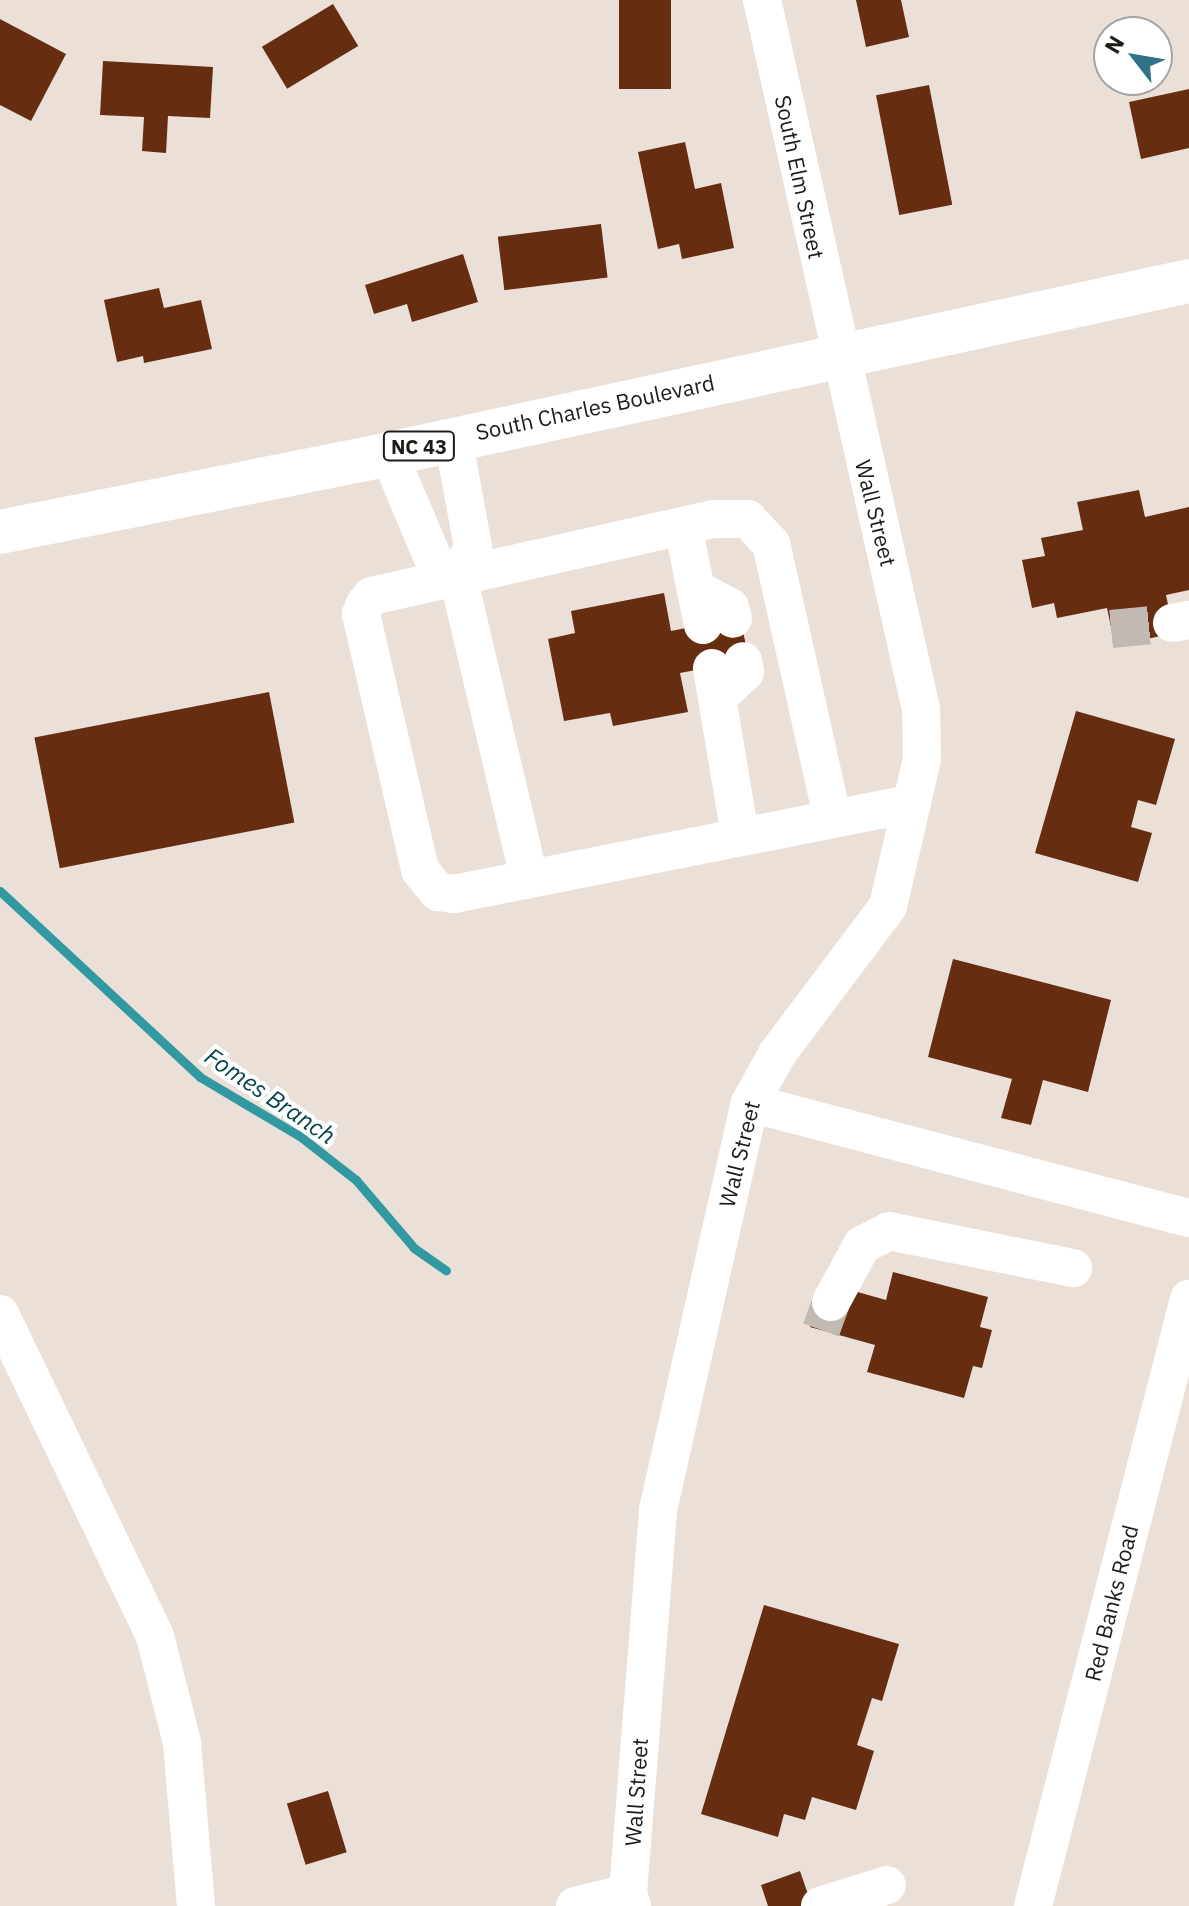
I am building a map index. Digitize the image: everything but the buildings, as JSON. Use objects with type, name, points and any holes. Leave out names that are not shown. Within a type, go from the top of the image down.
[{"type":"main road","name":"South Charles Boulevard","points":[[0,532],[389,454],[1189,281]]},
{"type":"street","name":"South Elm Street","points":[[762,0],[837,355]]},
{"type":"street","name":"Wall Street","points":[[630,1900],[658,1510],[750,1103],[777,1054],[888,906],[922,759],[921,709],[837,355]]},
{"type":"street","points":[[453,438],[473,547],[458,577],[529,878]]},
{"type":"street","points":[[389,454],[434,561],[458,577]]},
{"type":"street","points":[[832,816],[771,544],[748,519],[732,515],[372,596],[361,614],[420,870],[438,892],[454,894],[832,816],[912,803]]},
{"type":"street","points":[[683,526],[711,611]]},
{"type":"street","points":[[724,676],[740,835]]},
{"type":"street","points":[[750,1103],[1189,1218]]},
{"type":"street","points":[[831,1302],[862,1245],[889,1231],[1073,1268]]},
{"type":"street","name":"Red Banks Road","points":[[1033,1906],[1189,1299]]},
{"type":"street","points":[[0,1314],[155,1636],[182,1743],[196,1906]]},
{"type":"street","points":[[820,1906],[887,1885]]},
{"type":"street","points":[[575,1906],[630,1900]]},
{"type":"waterway","name":"Fomes Branch","points":[[0,891],[200,1077],[301,1137],[356,1180],[414,1248],[446,1270]]},
{"type":"tunnel","points":[[1111,629],[1172,623]]},
{"type":"tunnel","points":[[821,1330],[831,1302]]}]
